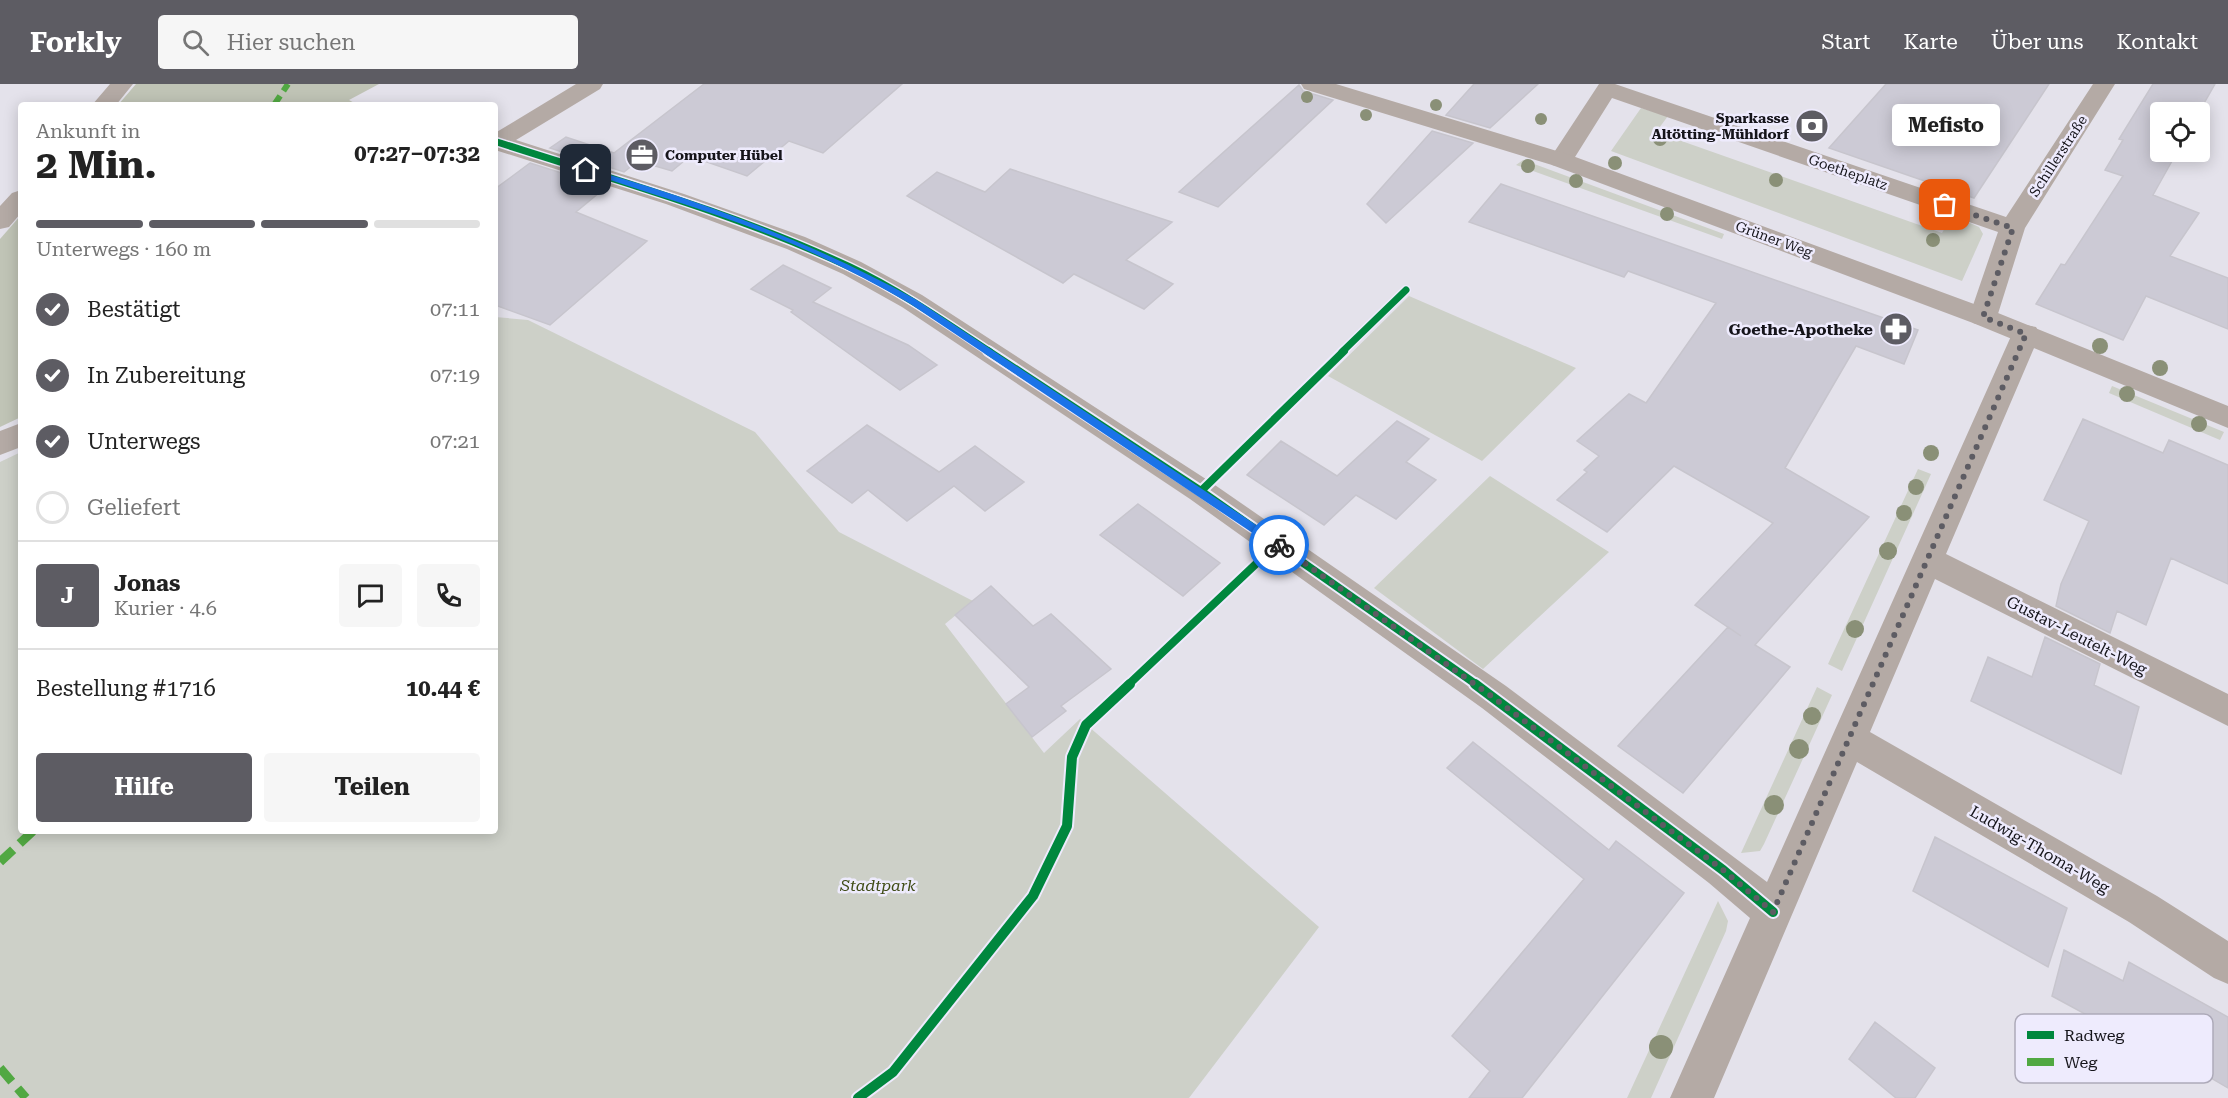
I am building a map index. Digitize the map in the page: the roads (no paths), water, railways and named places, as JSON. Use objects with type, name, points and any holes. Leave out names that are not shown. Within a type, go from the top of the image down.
[{"type":"street","points":[[107,102],[122,84]]},
{"type":"street","points":[[498,142],[592,84]]},
{"type":"street","name":"Grüner Weg","points":[[1312,84],[1562,160],[1983,317],[2228,418]]},
{"type":"street","name":"Schillerstraße","points":[[2013,228],[2104,84]]},
{"type":"street","name":"Goetheplatz","points":[[1562,160],[1607,89],[2013,228]]},
{"type":"street","points":[[498,144],[675,199],[776,235],[852,268],[912,301],[1201,491],[1485,691],[1723,870],[1773,912]]},
{"type":"street","points":[[0,221],[18,201]]},
{"type":"street","points":[[1983,317],[2013,228]]},
{"type":"street","points":[[1692,1098],[2026,334]]},
{"type":"street","points":[[0,444],[18,435]]},
{"type":"street","name":"Gustav-Leutelt-Weg","points":[[1926,559],[2228,711]]},
{"type":"street","name":"Ludwig-Thoma-Weg","points":[[1849,739],[2143,909],[2228,964]]},
{"type":"place","name":"Sparkasse Altötting-Mühldorf","points":[[1812,126]]},
{"type":"place","name":"Computer Hübel","points":[[642,155]]},
{"type":"place","name":"Mefisto","points":[[1945,205]]},
{"type":"place","name":"Goethe-Apotheke","points":[[1896,329]]},
{"type":"park label","name":"Stadtpark","points":[[878,885]]}]
